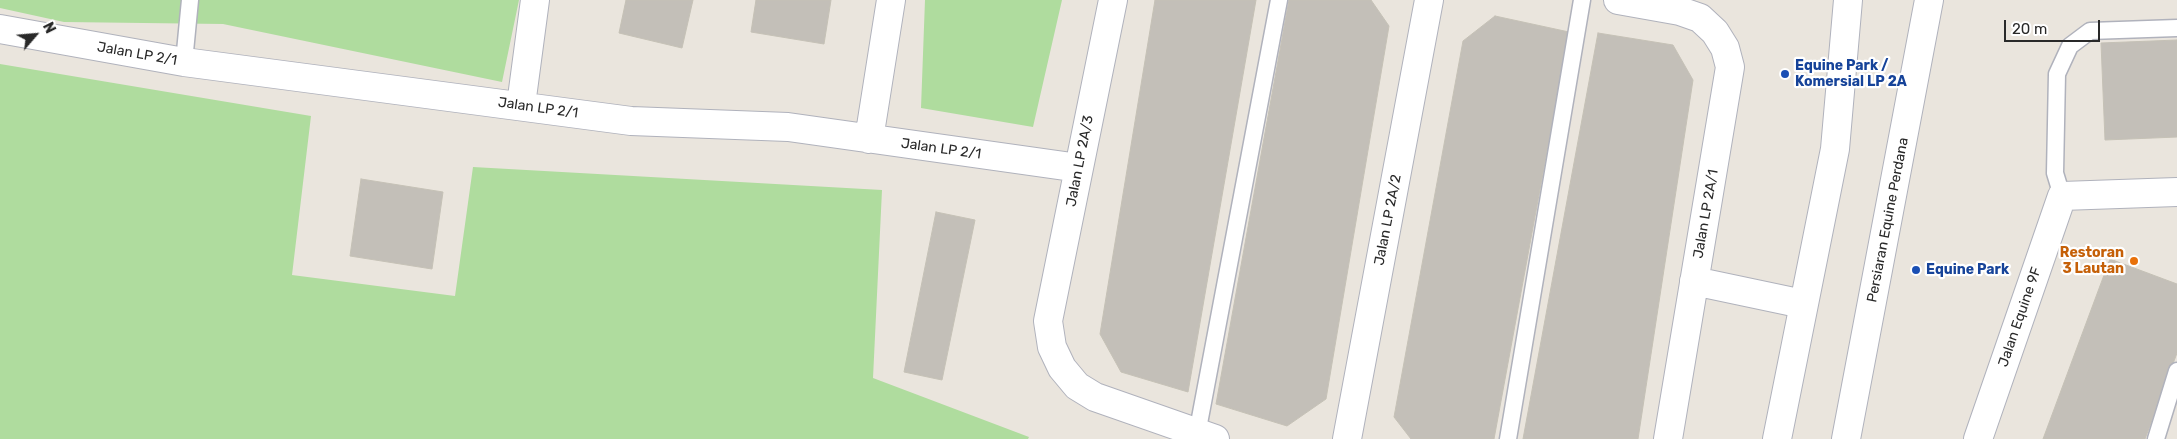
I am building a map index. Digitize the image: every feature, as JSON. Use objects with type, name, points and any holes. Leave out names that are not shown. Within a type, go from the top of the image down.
[{"type":"street","points":[[521,105],[535,0]]},
{"type":"street","points":[[869,139],[891,0]]},
{"type":"street","name":"Jalan LP 2A/3","points":[[1113,0],[1048,322],[1052,347],[1062,368],[1077,386],[1096,397],[1206,436]]},
{"type":"street","name":"Jalan LP 2A/2","points":[[1347,439],[1429,0]]},
{"type":"street","name":"Jalan LP 2A/1","points":[[1618,0],[1680,11],[1700,18],[1715,32],[1725,48],[1730,66],[1668,439]]},
{"type":"street","points":[[1777,439],[1835,149],[1848,0]]},
{"type":"street","name":"Persiaran Equine Perdana","points":[[1846,439],[1930,3]]},
{"type":"street","name":"Jalan LP 2/1","points":[[0,29],[184,62],[631,121],[788,127],[1079,168]]},
{"type":"street","points":[[2062,196],[2177,192]]},
{"type":"street","name":"Jalan Equine 9F","points":[[1978,439],[2062,196]]},
{"type":"street","points":[[1694,280],[1804,304]]},
{"type":"lane","points":[[184,62],[190,0]]},
{"type":"lane","points":[[1206,436],[1279,0]]},
{"type":"lane","points":[[1508,439],[1582,0]]},
{"type":"lane","points":[[2062,196],[2054,173],[2057,74],[2070,46],[2090,31],[2177,28]]},
{"type":"lane","points":[[2156,439],[2177,371]]},
{"type":"green space","points":[[0,0],[519,0],[502,82],[223,24],[64,22],[0,8]]},
{"type":"green space","points":[[925,0],[1062,0],[1033,127],[921,108]]},
{"type":"green space","points":[[0,64],[311,116],[292,275],[455,296],[473,167],[882,190],[873,378],[1029,437],[1028,439],[0,439]]},
{"type":"building","points":[[626,0],[693,0],[682,48],[619,33]]},
{"type":"building","points":[[756,0],[831,0],[824,44],[751,32]]},
{"type":"building","points":[[1155,0],[1256,0],[1188,392],[1121,372],[1100,334]]},
{"type":"building","points":[[1289,0],[1371,0],[1389,26],[1326,399],[1287,426],[1216,404]]},
{"type":"building","points":[[1495,16],[1569,32],[1494,439],[1411,439],[1394,417],[1463,41]]},
{"type":"building","points":[[1598,33],[1673,45],[1693,80],[1638,439],[1523,439]]},
{"type":"building","points":[[2177,40],[2177,137],[2105,140],[2101,43]]},
{"type":"building","points":[[361,179],[443,192],[432,269],[350,256]]},
{"type":"building","points":[[936,212],[975,220],[942,380],[904,372]]},
{"type":"building","points":[[2110,259],[2177,284],[2177,353],[2145,439],[2043,439]]},
{"type":"place","name":"Equine Park / Komersial LP 2A","points":[[1785,74]]},
{"type":"place","name":"Restoran 3 Lautan","points":[[2134,261]]},
{"type":"place","name":"Equine Park","points":[[1916,270]]}]
